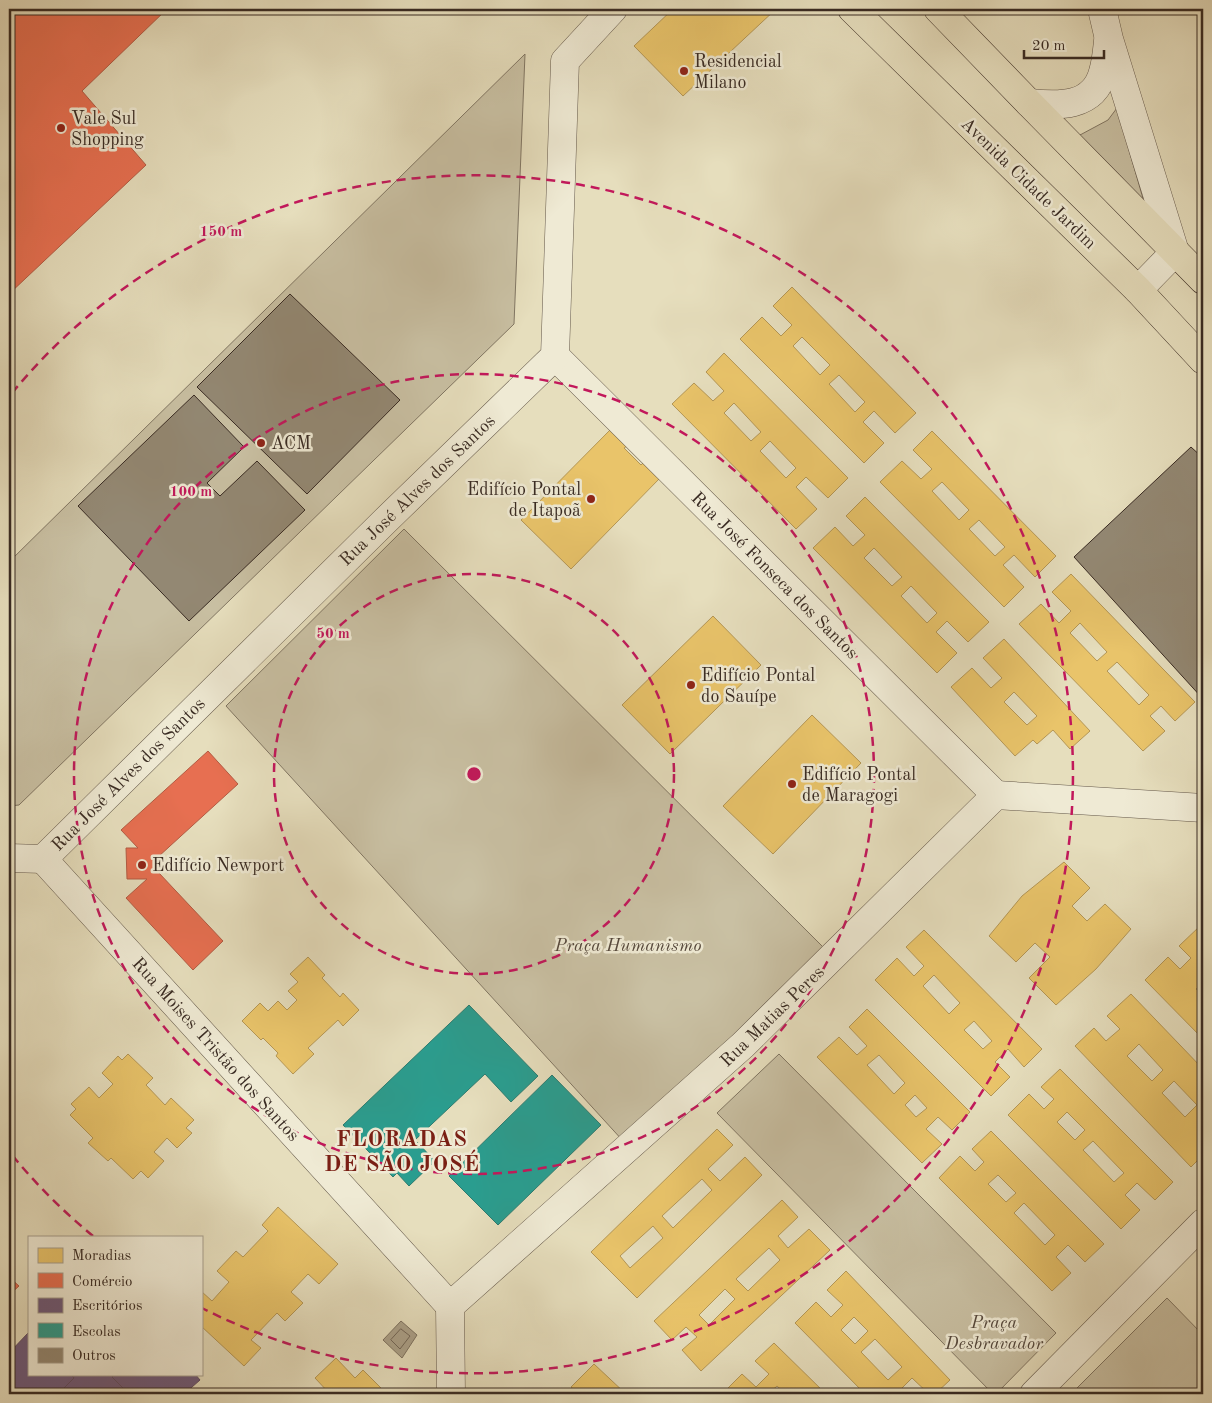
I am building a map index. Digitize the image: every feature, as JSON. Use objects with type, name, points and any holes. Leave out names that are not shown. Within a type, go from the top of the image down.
[{"type":"main road","name":"Avenida Cidade Jardim","points":[[852,9],[1138,290],[1203,360]]},
{"type":"main road","points":[[938,9],[1203,280]]},
{"type":"street","points":[[555,356],[564,61],[613,9]]},
{"type":"street","points":[[1102,9],[1109,39],[1175,252],[1138,290]]},
{"type":"street","points":[[1028,103],[1058,106],[1078,101],[1094,91],[1103,73],[1109,39]]},
{"type":"street","name":"Rua José Fonseca dos Santos","points":[[555,356],[996,795]]},
{"type":"street","name":"Rua José Alves dos Santos","points":[[9,858],[43,858],[555,356]]},
{"type":"street","points":[[996,795],[1203,808]]},
{"type":"street","name":"Rua Matias Peres","points":[[450,1306],[743,1045],[996,795]]},
{"type":"street","name":"Rua Moises Tristão dos Santos","points":[[43,858],[450,1306]]},
{"type":"street","points":[[1034,1394],[1203,1223]]},
{"type":"street","points":[[450,1306],[451,1394]]},
{"type":"green space","name":"ACM","points":[[525,54],[514,324],[19,805],[9,806],[9,562]]},
{"type":"green space","points":[[1117,108],[1146,209],[1069,136],[1080,135],[1108,120]]},
{"type":"green space","name":"Praça Humanismo","points":[[404,529],[823,947],[624,1142],[226,706]]},
{"type":"green space","name":"Praça Desbravador","points":[[779,1054],[1056,1333],[996,1394],[993,1394],[717,1113]]},
{"type":"green space","points":[[1167,1298],[1203,1335],[1203,1394],[1071,1394]]},
{"type":"water","points":[[401,1321],[417,1335],[402,1358],[383,1340]]},
{"type":"building: Moradias","name":"Residencial Milano","points":[[673,9],[776,9],[683,96],[634,46]]},
{"type":"building: Moradias","points":[[792,287],[916,413],[895,433],[874,411],[863,422],[884,443],[864,463],[740,339],[762,317],[781,336],[792,325],[773,306]],"holes":[[[802,337],[830,365],[820,375],[793,346]],[[839,375],[865,402],[855,412],[829,384]]]},
{"type":"building: Moradias","points":[[724,353],[848,478],[828,498],[806,477],[796,487],[817,509],[796,529],[672,404],[694,383],[713,401],[724,391],[706,372]],"holes":[[[734,403],[761,432],[751,441],[724,413]],[[770,441],[796,468],[786,478],[760,451]]]},
{"type":"building: Moradias","name":"Edifício Pontal de Itapoã","points":[[610,430],[627,446],[624,448],[641,465],[644,462],[660,478],[571,569],[521,520]]},
{"type":"building: Moradias","points":[[932,431],[1056,556],[1035,577],[1014,555],[1003,565],[1024,587],[1004,607],[880,482],[902,461],[921,479],[932,469],[913,450]],"holes":[[[942,482],[969,510],[959,520],[932,491]],[[979,520],[1005,547],[995,556],[969,529]]]},
{"type":"building: Moradias","points":[[865,497],[989,622],[968,642],[947,621],[936,632],[957,653],[937,673],[813,548],[835,527],[853,546],[865,535],[846,516]],"holes":[[[874,548],[902,577],[892,586],[864,558]],[[911,586],[937,613],[927,623],[901,596]]]},
{"type":"building: Moradias","points":[[1071,574],[1195,702],[1175,721],[1161,706],[1150,716],[1165,731],[1143,751],[1019,624],[1041,604],[1059,623],[1071,611],[1052,592]],"holes":[[[1080,623],[1107,652],[1097,661],[1070,633]],[[1117,662],[1149,695],[1139,705],[1107,671]]]},
{"type":"building: Moradias","name":"Edifício Pontal do Sauípe","points":[[713,616],[761,665],[670,754],[622,705]]},
{"type":"building: Moradias","points":[[1004,639],[1090,731],[1070,749],[1053,730],[1037,744],[1033,740],[1015,756],[951,687],[972,668],[991,688],[1002,678],[983,658]],"holes":[[[1014,692],[1037,716],[1027,725],[1004,702]]]},
{"type":"building: Moradias","name":"Edifício Pontal de Maragogi","points":[[812,715],[861,763],[773,854],[723,806]]},
{"type":"building: Moradias","points":[[1064,862],[1090,888],[1072,906],[1087,921],[1105,904],[1131,929],[1096,969],[1056,1005],[1029,978],[1050,957],[1035,943],[1016,962],[989,936],[1022,896]]},
{"type":"building: Moradias","points":[[1200,926],[1203,929],[1203,982],[1196,989],[1203,996],[1203,1039],[1145,980],[1168,957],[1180,969],[1191,958],[1179,946]]},
{"type":"building: Moradias","points":[[924,930],[1042,1049],[1024,1067],[1008,1049],[995,1062],[1010,1077],[991,1096],[875,980],[897,958],[914,976],[924,966],[906,947]],"holes":[[[934,975],[960,1003],[949,1014],[923,986]],[[974,1021],[992,1041],[983,1049],[964,1030]]]},
{"type":"building: Moradias","points":[[308,957],[325,975],[322,978],[340,997],[343,993],[359,1010],[343,1026],[338,1020],[308,1048],[314,1054],[293,1074],[276,1056],[278,1053],[263,1038],[261,1040],[242,1021],[260,1003],[268,1011],[278,1001],[287,1010],[297,1000],[288,991],[298,982],[290,974]]},
{"type":"building: Moradias","points":[[1131,994],[1203,1069],[1203,1155],[1191,1167],[1075,1046],[1094,1028],[1106,1041],[1120,1029],[1107,1016]],"holes":[[[1139,1044],[1163,1070],[1152,1081],[1127,1056]],[[1174,1081],[1197,1105],[1185,1117],[1162,1093]]]},
{"type":"building: Moradias","points":[[867,1009],[970,1112],[952,1130],[938,1117],[926,1129],[942,1144],[922,1163],[817,1057],[839,1037],[857,1055],[867,1046],[849,1027]],"holes":[[[879,1055],[905,1083],[894,1094],[867,1065]],[[915,1095],[927,1108],[916,1117],[905,1105]]]},
{"type":"building: Moradias","points":[[128,1054],[153,1078],[146,1085],[165,1105],[171,1098],[194,1120],[186,1128],[192,1133],[177,1148],[167,1138],[154,1152],[164,1161],[148,1178],[141,1171],[133,1179],[111,1158],[108,1161],[88,1143],[93,1138],[70,1115],[76,1109],[71,1104],[89,1087],[99,1098],[113,1084],[102,1073],[118,1056],[122,1060]]},
{"type":"building: Moradias","points":[[1060,1069],[1173,1182],[1155,1200],[1137,1183],[1125,1195],[1140,1210],[1121,1229],[1008,1115],[1029,1094],[1044,1109],[1054,1099],[1041,1087]],"holes":[[[1067,1112],[1085,1130],[1075,1140],[1057,1122]],[[1093,1141],[1124,1173],[1114,1182],[1083,1150]]]},
{"type":"building: Moradias","points":[[717,1129],[733,1145],[708,1169],[720,1181],[745,1157],[762,1175],[637,1298],[591,1252]],"holes":[[[702,1179],[712,1190],[673,1228],[662,1216]],[[653,1226],[663,1238],[630,1268],[620,1256]]]},
{"type":"building: Moradias","points":[[991,1131],[1104,1244],[1085,1262],[1068,1245],[1056,1257],[1071,1273],[1052,1291],[939,1178],[960,1156],[975,1171],[984,1162],[972,1149]],"holes":[[[998,1175],[1016,1193],[1006,1202],[988,1184]],[[1024,1203],[1055,1235],[1045,1245],[1014,1213]]]},
{"type":"building: Moradias","points":[[782,1200],[798,1217],[778,1236],[788,1248],[809,1229],[830,1250],[701,1371],[682,1350],[697,1337],[686,1327],[672,1340],[654,1321]],"holes":[[[769,1248],[780,1260],[748,1291],[736,1279]],[[725,1289],[735,1299],[709,1325],[699,1315]]]},
{"type":"building: Moradias","points":[[278,1207],[338,1264],[319,1284],[308,1274],[291,1292],[303,1303],[285,1321],[277,1313],[251,1340],[261,1348],[244,1366],[202,1327],[202,1292],[212,1301],[229,1282],[217,1271],[236,1251],[243,1257],[268,1231],[262,1225]]},
{"type":"building: Moradias","points":[[846,1271],[950,1380],[935,1394],[929,1394],[912,1378],[901,1389],[906,1394],[865,1394],[795,1323],[816,1302],[831,1317],[843,1305],[827,1290]],"holes":[[[854,1317],[868,1331],[855,1344],[841,1330]],[[875,1339],[902,1367],[888,1380],[861,1352]]]},
{"type":"building: Moradias","points":[[774,1343],[826,1394],[786,1394],[777,1386],[768,1394],[722,1394],[742,1374],[756,1387],[769,1374],[755,1361]]},
{"type":"building: Moradias","points":[[336,1358],[355,1378],[363,1370],[387,1394],[330,1394],[315,1378]]},
{"type":"building: Moradias","points":[[594,1364],[626,1394],[579,1394],[571,1387]]},
{"type":"building: Comércio","name":"Vale Sul Shopping","points":[[9,9],[167,9],[82,91],[146,165],[9,294]]},
{"type":"building: Comércio","name":"Edifício Newport","points":[[208,751],[238,784],[158,857],[159,873],[223,941],[193,970],[126,898],[147,879],[127,879],[126,848],[138,848],[121,830]]},
{"type":"building: Comércio","points":[[9,1277],[19,1286],[9,1295]]},
{"type":"building: Escritórios","points":[[28,1333],[28,1376],[72,1376],[74,1378],[58,1394],[9,1394],[9,1353]]},
{"type":"building: Escritórios","points":[[72,1376],[113,1376],[129,1394],[58,1394],[74,1378]]},
{"type":"building: Escritórios","points":[[197,1376],[200,1380],[184,1394],[129,1394],[112,1377]]},
{"type":"building: Escolas","points":[[469,1005],[538,1076],[511,1102],[485,1074],[415,1140],[435,1161],[409,1186],[397,1173],[393,1177],[343,1125]]},
{"type":"building: Escolas","points":[[552,1075],[601,1125],[498,1225],[449,1176]]},
{"type":"building: Outros","points":[[290,294],[400,400],[307,494],[197,387]]},
{"type":"building: Outros","points":[[194,395],[244,447],[207,483],[220,496],[257,461],[305,510],[189,621],[78,506]]},
{"type":"building: Outros","points":[[1191,447],[1203,458],[1203,699],[1074,557]]},
{"type":"place","name":"Residencial Milano","points":[[684,71]]},
{"type":"place","name":"Vale Sul Shopping","points":[[61,128]]},
{"type":"place","name":"ACM","points":[[261,443]]},
{"type":"place","name":"Edifício Pontal de Itapoã","points":[[591,499]]},
{"type":"place","name":"Edifício Pontal do Sauípe","points":[[691,685]]},
{"type":"place","name":"Edifício Pontal de Maragogi","points":[[792,784]]},
{"type":"place","name":"Edifício Newport","points":[[142,865]]},
{"type":"district","name":"FLORADAS DE SÃO JOSÉ","points":[[402,1150]]}]
